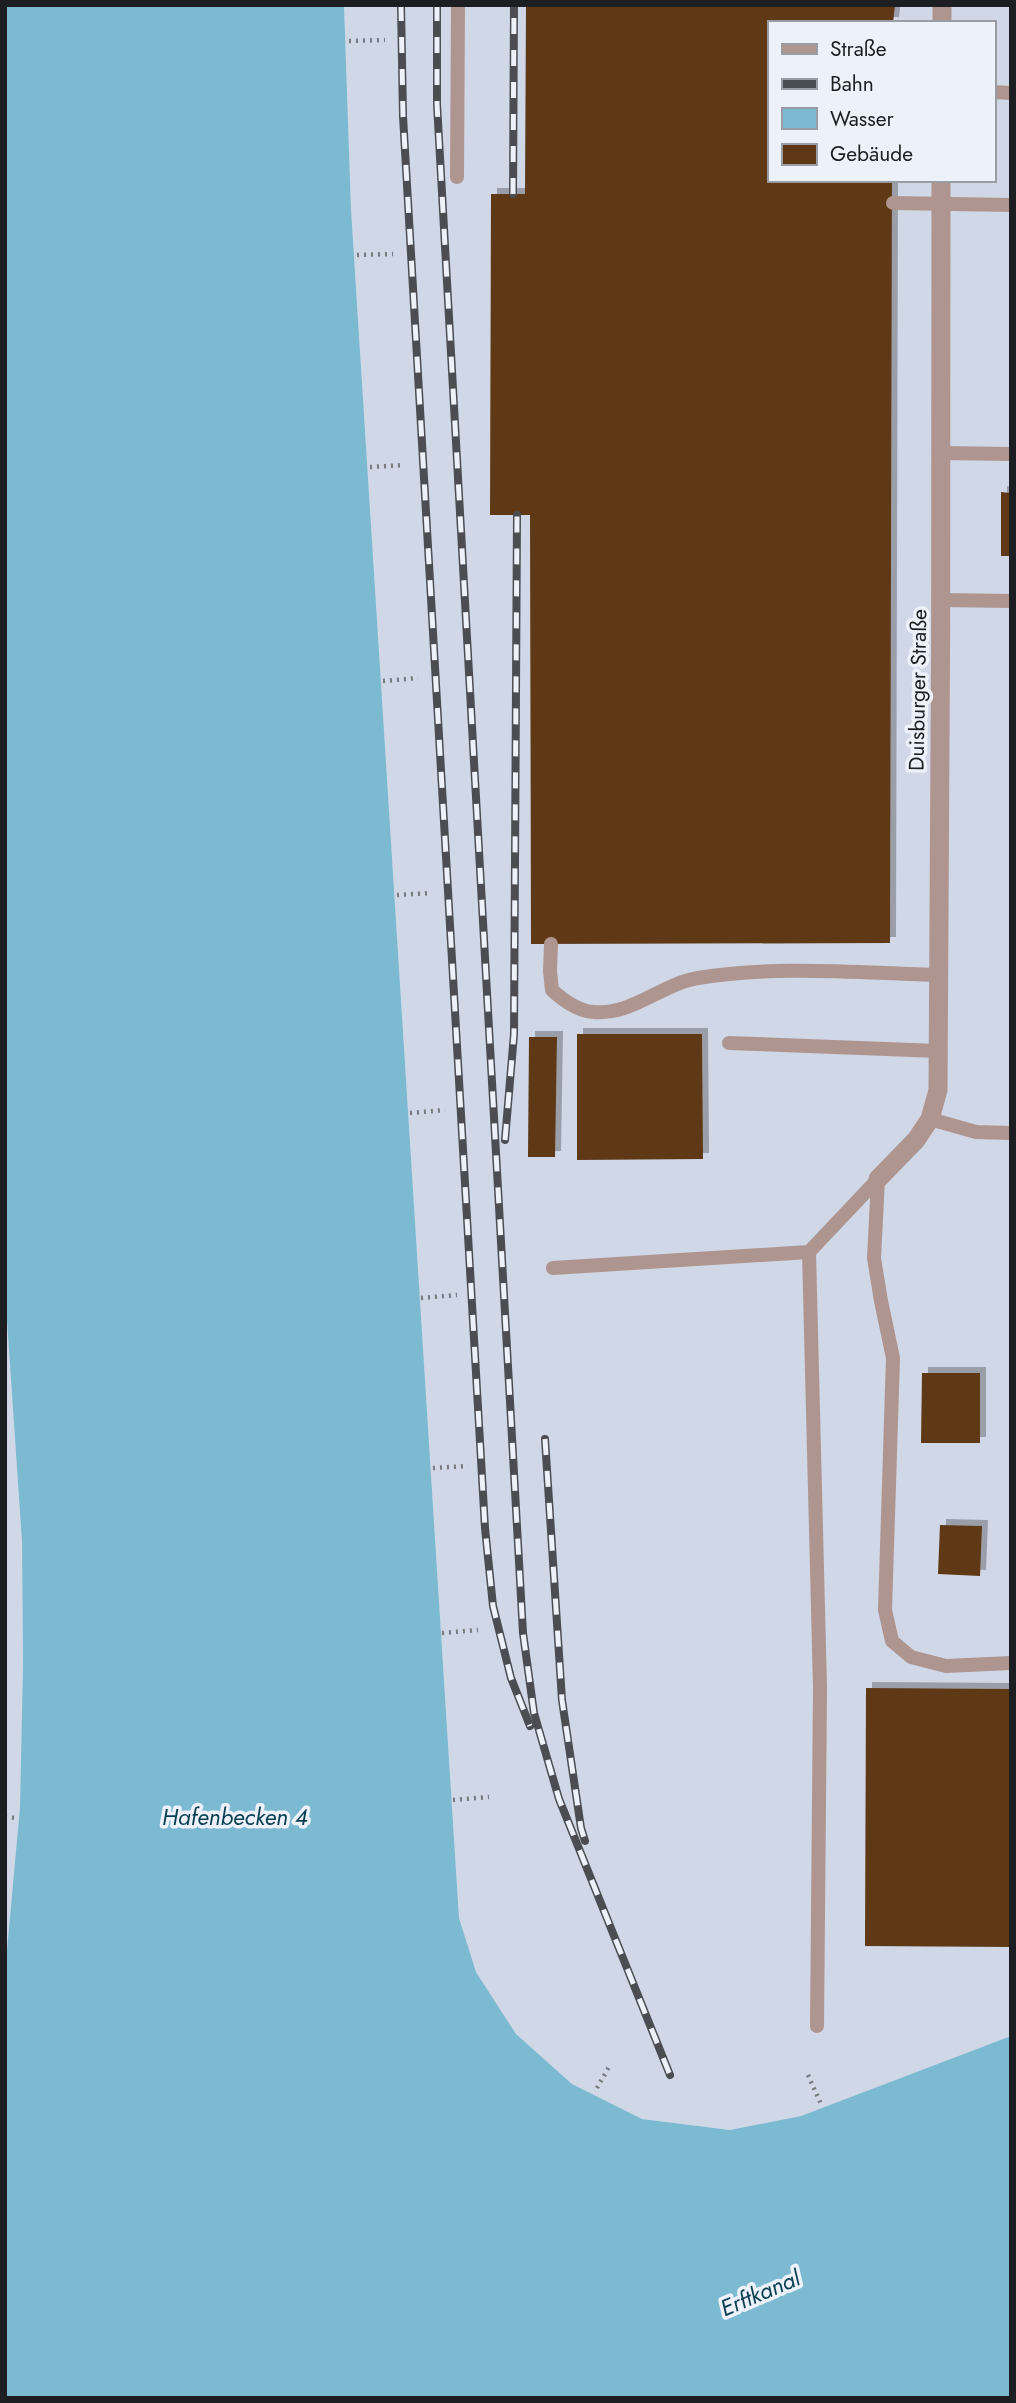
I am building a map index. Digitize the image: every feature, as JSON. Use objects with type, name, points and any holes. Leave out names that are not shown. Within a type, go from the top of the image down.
[{"type":"street","name":"Duisburger Straße","points":[[878,1179],[916,1140],[930,1119],[937,1090],[941,182]]},
{"type":"lane","points":[[457,177],[458,5]]},
{"type":"lane","points":[[893,203],[1011,205]]},
{"type":"lane","points":[[940,453],[1011,454]]},
{"type":"lane","points":[[941,600],[1011,601]]},
{"type":"lane","points":[[551,944],[552,990],[566,1002],[591,1013],[622,1011],[649,996],[694,978],[744,971],[938,975]]},
{"type":"lane","points":[[729,1043],[938,1051]]},
{"type":"lane","points":[[930,1119],[976,1132],[1011,1133]]},
{"type":"lane","points":[[553,1268],[809,1252],[878,1179]]},
{"type":"lane","points":[[878,1179],[874,1258],[893,1358],[885,1610],[892,1642],[912,1657],[946,1666],[1011,1663]]},
{"type":"lane","points":[[809,1252],[820,1688],[817,2026]]},
{"type":"path","points":[[349,41],[385,40]]},
{"type":"path","points":[[357,255],[393,254]]},
{"type":"path","points":[[370,467],[405,465]]},
{"type":"path","points":[[383,681],[418,678]]},
{"type":"path","points":[[397,895],[432,893]]},
{"type":"path","points":[[410,1112],[446,1110]]},
{"type":"path","points":[[421,1298],[457,1295]]},
{"type":"path","points":[[433,1468],[468,1466]]},
{"type":"path","points":[[442,1633],[478,1630]]},
{"type":"path","points":[[453,1800],[489,1797]]},
{"type":"path","points":[[5,1817],[16,1818]]},
{"type":"path","points":[[597,2088],[610,2065]]},
{"type":"path","points":[[808,2075],[821,2104]]},
{"type":"shaded area","points":[[344,5],[1011,5],[1011,2036],[801,2116],[730,2130],[642,2119],[572,2084],[516,2034],[476,1972],[459,1918],[351,209]]},
{"type":"shaded area","points":[[5,1291],[22,1542],[23,1663],[20,1807],[5,1972]]},
{"type":"water","name":"Hafenbecken 4","points":[[5,5],[344,5],[351,209],[459,1918],[476,1972],[516,2034],[572,2084],[642,2119],[730,2130],[801,2116],[1011,2036],[1011,2398],[5,2398],[5,1972],[20,1807],[23,1663],[22,1542],[5,1291]]},
{"type":"building","points":[[526,5],[895,5],[893,21],[768,21],[768,182],[892,182],[890,943],[531,944],[530,515],[490,515],[491,194],[525,194]]},
{"type":"building","points":[[1001,492],[1011,493],[1011,556],[1001,556]]},
{"type":"building","points":[[577,1034],[702,1034],[703,1159],[577,1160]]},
{"type":"building","points":[[529,1037],[557,1037],[555,1157],[528,1157]]},
{"type":"building","points":[[922,1373],[980,1373],[980,1443],[921,1443]]},
{"type":"building","points":[[940,1525],[982,1526],[980,1576],[938,1574]]},
{"type":"building","points":[[866,1688],[1011,1689],[1011,1947],[865,1946]]},
{"type":"railway","points":[[401,5],[403,116],[485,1528],[493,1606],[511,1678],[530,1726]]},
{"type":"railway","points":[[437,5],[437,104],[523,1633],[534,1713],[559,1799],[670,2075]]},
{"type":"railway","points":[[513,194],[514,5]]},
{"type":"railway","points":[[505,1140],[514,1034],[517,515]]},
{"type":"railway","points":[[545,1439],[562,1700],[585,1841]]},
{"type":"water label","name":"Erftkanal","points":[[760,2293]]}]
